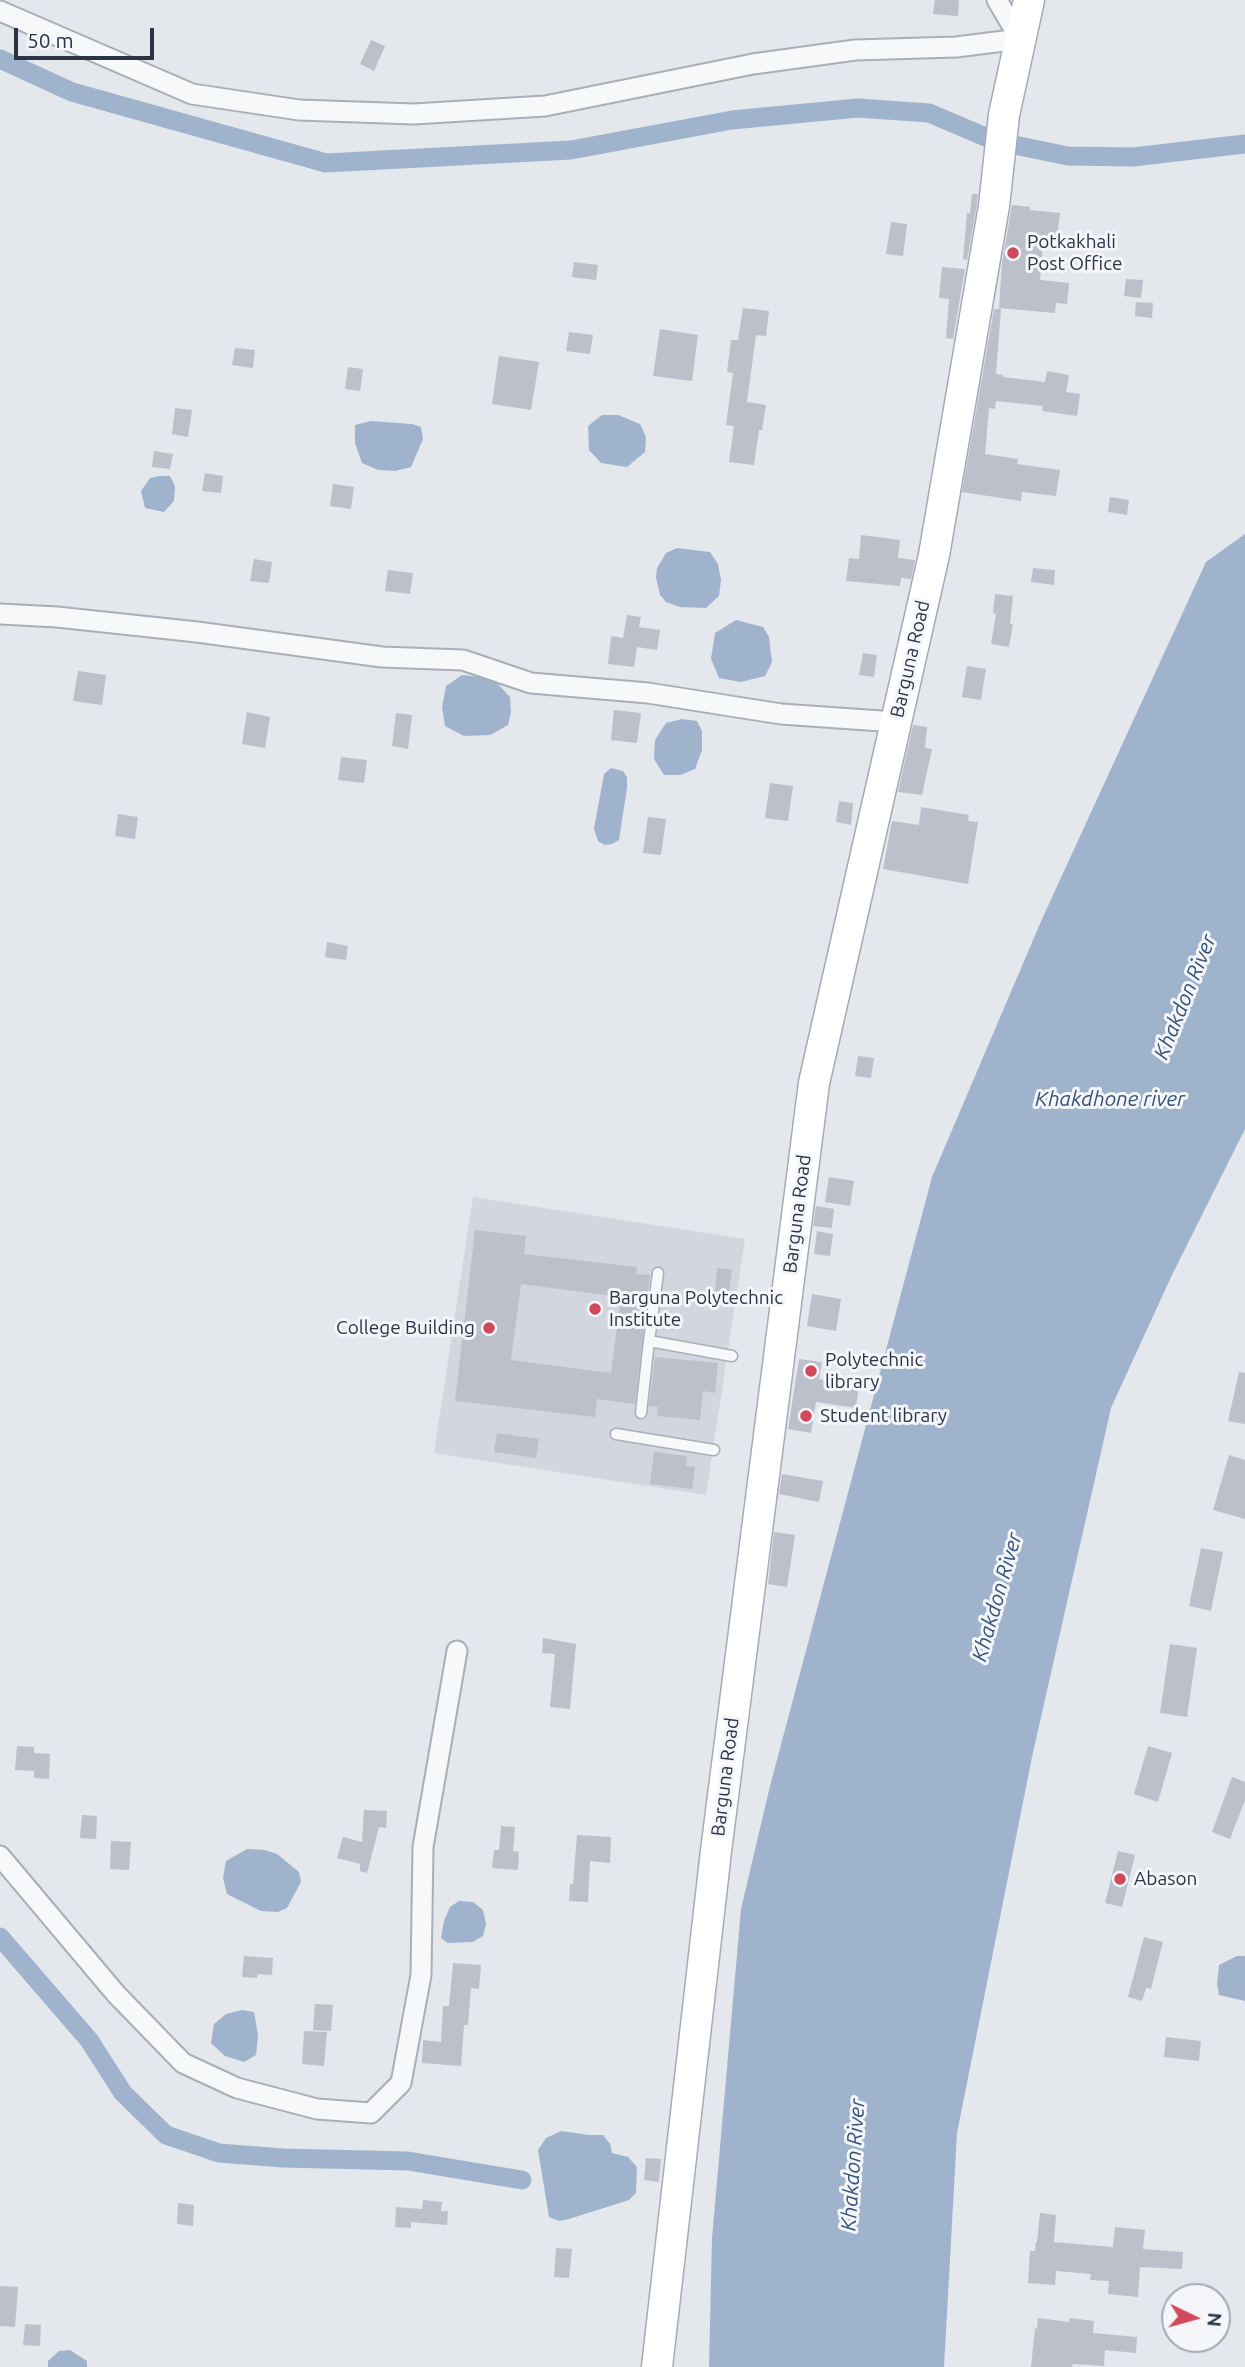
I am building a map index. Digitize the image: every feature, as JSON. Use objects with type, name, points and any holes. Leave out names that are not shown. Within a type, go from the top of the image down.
[{"type":"main road","name":"Barguna Road","points":[[657,2367],[716,1851],[814,1083],[934,555],[994,206],[1004,115],[1029,0]]},
{"type":"street","points":[[0,11],[192,94],[299,110],[414,114],[545,106],[753,64],[855,50],[956,47],[1020,39],[998,0]]},
{"type":"street","points":[[0,614],[57,617],[197,632],[382,657],[463,660],[531,683],[648,693],[781,714],[896,722]]},
{"type":"street","points":[[0,1856],[117,1994],[183,2063],[237,2088],[317,2109],[371,2113],[401,2083],[419,1989],[423,1847],[457,1651]]},
{"type":"lane","points":[[641,1413],[659,1273]]},
{"type":"lane","points":[[649,1340],[732,1356]]},
{"type":"lane","points":[[616,1434],[715,1450]]},
{"type":"shaded area","name":"Barguna Polytechnic Institute","points":[[473,1197],[745,1239],[706,1495],[434,1453]]},
{"type":"water","points":[[602,415],[618,415],[640,424],[646,437],[645,452],[627,467],[601,463],[589,450],[588,426]]},
{"type":"water","points":[[371,421],[421,427],[423,439],[411,467],[395,471],[378,470],[362,463],[355,443],[355,425]]},
{"type":"water","points":[[170,476],[175,486],[174,501],[164,512],[145,508],[141,491],[150,478]]},
{"type":"water","name":"Khakdhone river","points":[[1245,534],[1245,1129],[1171,1277],[1111,1408],[1032,1757],[957,2133],[944,2367],[709,2367],[712,2238],[741,1909],[770,1786],[932,1177],[1042,919],[1206,562]]},
{"type":"water","points":[[677,548],[710,552],[718,564],[721,580],[719,596],[706,608],[680,607],[666,602],[660,595],[657,568],[666,553]]},
{"type":"water","points":[[736,620],[763,627],[769,637],[772,662],[765,676],[741,682],[719,678],[711,659],[715,633]]},
{"type":"water","points":[[462,675],[482,677],[498,684],[510,697],[508,725],[490,735],[464,736],[445,726],[442,707],[446,686]]},
{"type":"water","points":[[682,719],[697,721],[702,731],[702,750],[695,769],[680,775],[664,775],[654,759],[655,740],[666,723]]},
{"type":"water","points":[[611,768],[623,771],[627,777],[627,788],[619,840],[605,845],[598,841],[594,829],[604,774]]},
{"type":"water","points":[[247,1849],[277,1854],[299,1872],[301,1882],[287,1908],[278,1912],[261,1911],[227,1894],[223,1878],[226,1861]]},
{"type":"water","points":[[459,1901],[473,1902],[483,1910],[486,1924],[483,1936],[473,1942],[448,1943],[441,1938],[444,1921],[450,1907]]},
{"type":"water","points":[[1237,1956],[1245,1956],[1245,2001],[1219,1995],[1217,1984],[1219,1965]]},
{"type":"water","points":[[242,2010],[254,2012],[258,2035],[256,2055],[244,2062],[225,2056],[211,2043],[214,2024],[226,2014]]},
{"type":"water","points":[[561,2131],[603,2135],[610,2144],[612,2153],[628,2157],[637,2167],[636,2193],[629,2200],[569,2219],[559,2221],[549,2217],[538,2150],[546,2138]]},
{"type":"water","points":[[70,2350],[87,2361],[87,2367],[48,2367],[48,2361],[59,2351]]},
{"type":"building","points":[[935,0],[959,0],[958,16],[933,14]]},
{"type":"building","points":[[371,40],[385,46],[374,71],[360,64]]},
{"type":"building","points":[[972,194],[978,194],[967,260],[963,259],[967,213],[970,213]]},
{"type":"building","points":[[1012,205],[1060,213],[1056,245],[1043,244],[1040,280],[1069,283],[1067,304],[1056,303],[1055,313],[999,308],[1002,263]]},
{"type":"building","points":[[891,222],[907,224],[903,256],[886,254]]},
{"type":"building","points":[[574,262],[598,265],[596,280],[572,277]]},
{"type":"building","points":[[942,267],[965,269],[953,339],[946,338],[949,299],[939,298]]},
{"type":"building","points":[[1126,279],[1143,280],[1141,298],[1124,296]]},
{"type":"building","points":[[1136,302],[1153,303],[1152,318],[1135,316]]},
{"type":"building","points":[[743,308],[769,311],[766,336],[756,335],[747,402],[766,405],[754,465],[729,462],[734,426],[726,425],[733,373],[727,372],[731,340],[738,340]]},
{"type":"building","points":[[994,309],[1001,309],[996,374],[1045,382],[1047,371],[1069,375],[1066,392],[1080,394],[1077,416],[1042,411],[1043,406],[996,401],[995,409],[989,408],[985,454],[1018,459],[1017,464],[1060,470],[1056,496],[1022,492],[1021,501],[962,492]]},
{"type":"building","points":[[660,329],[698,335],[692,381],[653,376]]},
{"type":"building","points":[[569,332],[593,335],[590,354],[566,351]]},
{"type":"building","points":[[235,348],[255,350],[253,368],[232,365]]},
{"type":"building","points":[[499,356],[539,362],[531,410],[492,404]]},
{"type":"building","points":[[348,367],[363,369],[360,391],[345,389]]},
{"type":"building","points":[[175,408],[192,410],[188,437],[172,434]]},
{"type":"building","points":[[154,451],[173,454],[170,469],[152,467]]},
{"type":"building","points":[[205,473],[223,476],[221,493],[202,491]]},
{"type":"building","points":[[333,484],[354,487],[351,509],[330,506]]},
{"type":"building","points":[[1110,497],[1129,500],[1127,515],[1108,512]]},
{"type":"building","points":[[861,535],[900,540],[898,558],[915,560],[911,579],[901,578],[900,586],[846,581],[849,558],[859,559]]},
{"type":"building","points":[[254,559],[272,562],[269,583],[250,581]]},
{"type":"building","points":[[1033,568],[1055,570],[1054,585],[1031,582]]},
{"type":"building","points":[[388,570],[413,573],[410,594],[385,591]]},
{"type":"building","points":[[995,594],[1013,596],[1010,624],[1013,624],[1009,647],[991,644],[996,614],[993,613]]},
{"type":"building","points":[[627,615],[641,617],[639,627],[660,630],[657,650],[637,647],[634,667],[608,664],[611,636],[623,638]]},
{"type":"building","points":[[863,653],[877,655],[874,677],[859,675]]},
{"type":"building","points":[[967,666],[986,669],[981,700],[962,697]]},
{"type":"building","points":[[78,671],[106,675],[102,705],[73,701]]},
{"type":"building","points":[[614,710],[641,713],[637,743],[611,740]]},
{"type":"building","points":[[247,712],[270,717],[265,748],[242,744]]},
{"type":"building","points":[[396,713],[412,715],[408,749],[392,746]]},
{"type":"building","points":[[913,725],[927,727],[925,748],[932,749],[922,795],[898,792]]},
{"type":"building","points":[[341,757],[367,760],[364,783],[338,780]]},
{"type":"building","points":[[770,783],[793,786],[788,821],[765,818]]},
{"type":"building","points":[[839,801],[853,803],[851,825],[836,822]]},
{"type":"building","points":[[921,807],[969,815],[968,821],[978,822],[968,884],[883,869],[892,821],[919,825]]},
{"type":"building","points":[[118,814],[138,817],[135,839],[115,836]]},
{"type":"building","points":[[648,817],[666,819],[661,855],[643,853]]},
{"type":"building","points":[[327,942],[348,946],[346,960],[325,957]]},
{"type":"building","points":[[858,1056],[874,1058],[871,1078],[855,1076]]},
{"type":"building","points":[[829,1177],[854,1181],[850,1206],[825,1202]]},
{"type":"building","points":[[816,1206],[834,1209],[832,1228],[813,1226]]},
{"type":"building","name":"College Building","points":[[475,1230],[526,1236],[524,1254],[637,1267],[636,1274],[650,1275],[635,1404],[597,1399],[595,1417],[455,1401]],"holes":[[[521,1284],[621,1297],[611,1373],[511,1360]]]},
{"type":"building","points":[[817,1231],[833,1234],[830,1256],[814,1254]]},
{"type":"building","points":[[717,1268],[732,1270],[729,1293],[715,1291]]},
{"type":"building","points":[[812,1294],[841,1299],[836,1331],[807,1326]]},
{"type":"building","points":[[655,1357],[718,1363],[715,1393],[703,1391],[700,1420],[657,1416],[658,1407],[649,1406]]},
{"type":"building","points":[[799,1359],[822,1362],[819,1379],[859,1385],[856,1408],[816,1402],[811,1433],[788,1429]]},
{"type":"building","points":[[1239,1372],[1245,1373],[1245,1424],[1228,1421]]},
{"type":"building","points":[[497,1433],[539,1439],[536,1458],[494,1452]]},
{"type":"building","points":[[654,1452],[687,1456],[686,1466],[695,1467],[692,1489],[650,1484]]},
{"type":"building","points":[[1229,1455],[1245,1460],[1245,1519],[1213,1510]]},
{"type":"building","points":[[782,1474],[823,1481],[819,1502],[779,1494]]},
{"type":"building","points":[[774,1532],[795,1535],[787,1587],[768,1584]]},
{"type":"building","points":[[1201,1548],[1223,1552],[1211,1611],[1189,1606]]},
{"type":"building","points":[[543,1638],[576,1644],[570,1709],[550,1707],[555,1654],[542,1653]]},
{"type":"building","points":[[1170,1644],[1197,1648],[1187,1717],[1160,1713]]},
{"type":"building","points":[[17,1746],[34,1747],[34,1753],[50,1754],[49,1779],[34,1778],[34,1771],[15,1770]]},
{"type":"building","points":[[1148,1746],[1172,1753],[1158,1802],[1134,1794]]},
{"type":"building","points":[[1232,1777],[1245,1782],[1245,1800],[1230,1839],[1212,1832]]},
{"type":"building","points":[[364,1810],[387,1811],[386,1828],[379,1827],[367,1873],[360,1871],[360,1864],[337,1858],[343,1837],[362,1842]]},
{"type":"building","points":[[82,1815],[97,1816],[96,1839],[80,1838]]},
{"type":"building","points":[[501,1826],[515,1827],[513,1851],[519,1852],[518,1870],[492,1868],[494,1850],[499,1850]]},
{"type":"building","points":[[577,1835],[611,1837],[610,1863],[590,1861],[588,1902],[569,1901]]},
{"type":"building","points":[[111,1841],[131,1842],[129,1870],[110,1869]]},
{"type":"building","name":"Abason","points":[[1118,1851],[1135,1855],[1122,1907],[1105,1903]]},
{"type":"building","points":[[1144,1937],[1163,1942],[1151,1989],[1146,1988],[1142,2001],[1128,1997]]},
{"type":"building","points":[[244,1956],[273,1958],[272,1975],[242,1977]]},
{"type":"building","points":[[453,1963],[481,1965],[479,1989],[471,1988],[468,2025],[464,2025],[461,2066],[422,2063],[423,2040],[441,2042],[443,2006],[449,2006]]},
{"type":"building","points":[[315,2004],[333,2005],[331,2031],[313,2030]]},
{"type":"building","points":[[304,2031],[327,2032],[324,2066],[302,2064]]},
{"type":"building","points":[[1166,2037],[1201,2041],[1199,2061],[1164,2057]]},
{"type":"building","points":[[646,2158],[661,2159],[659,2182],[644,2180]]},
{"type":"building","points":[[423,2200],[442,2202],[441,2211],[448,2211],[447,2225],[411,2222],[411,2228],[395,2227],[396,2207],[422,2209]]},
{"type":"building","points":[[178,2203],[194,2205],[193,2226],[177,2224]]},
{"type":"building","points":[[1040,2213],[1056,2215],[1054,2242],[1113,2247],[1115,2227],[1145,2230],[1143,2249],[1183,2252],[1182,2269],[1140,2267],[1138,2297],[1108,2294],[1109,2281],[1090,2280],[1091,2274],[1056,2271],[1055,2285],[1028,2283],[1030,2251],[1035,2251]]},
{"type":"building","points":[[556,2248],[572,2249],[569,2278],[554,2277]]},
{"type":"building","points":[[0,2286],[18,2287],[15,2327],[0,2326]]},
{"type":"building","points":[[1038,2318],[1069,2322],[1070,2318],[1094,2321],[1093,2333],[1137,2337],[1136,2353],[1105,2350],[1104,2366],[1073,2364],[1072,2367],[1031,2367]]},
{"type":"building","points":[[25,2324],[41,2325],[40,2346],[23,2345]]},
{"type":"waterway","points":[[0,59],[72,92],[326,163],[571,150],[732,120],[858,108],[929,113],[995,141],[1068,156],[1133,157],[1245,144]]},
{"type":"waterway","points":[[0,1937],[89,2040],[123,2093],[166,2135],[219,2153],[283,2158],[408,2161],[522,2180]]},
{"type":"place","name":"Potkakhali Post Office","points":[[1013,253]]},
{"type":"place","name":"Barguna Polytechnic Institute","points":[[595,1309]]},
{"type":"place","name":"College Building","points":[[489,1328]]},
{"type":"place","name":"Polytechnic library","points":[[811,1371]]},
{"type":"place","name":"Student library","points":[[806,1416]]},
{"type":"place","name":"Abason","points":[[1120,1879]]},
{"type":"water label","name":"Khakdon River","points":[[1185,997]]},
{"type":"water label","name":"Khakdon River","points":[[997,1597]]},
{"type":"water label","name":"Khakdon River","points":[[853,2165]]}]
